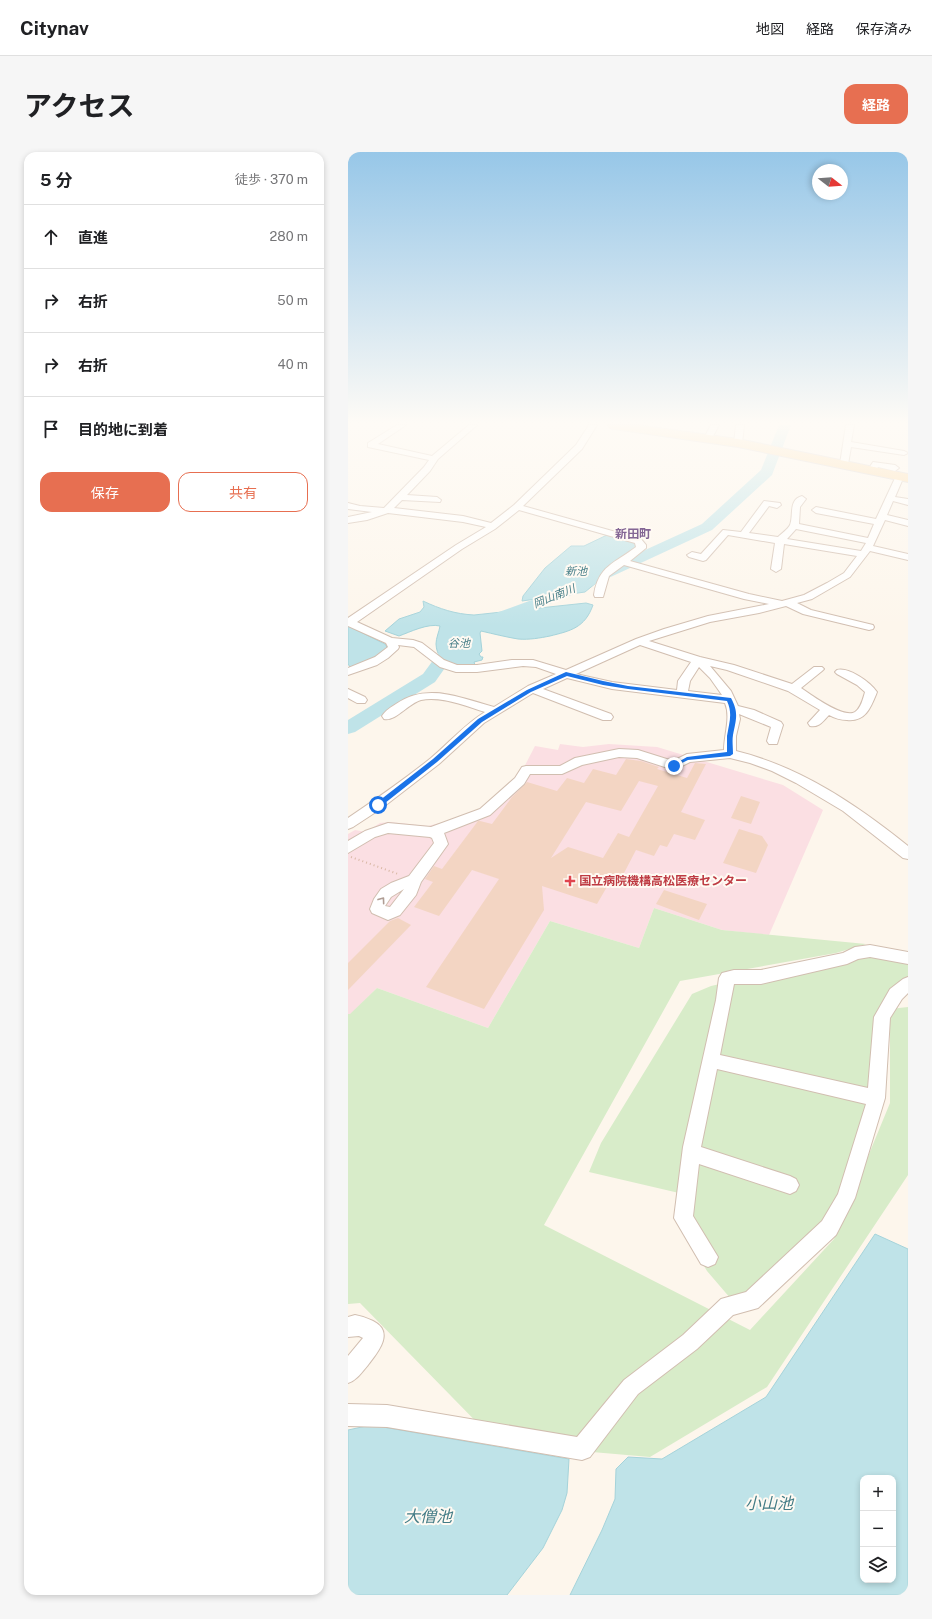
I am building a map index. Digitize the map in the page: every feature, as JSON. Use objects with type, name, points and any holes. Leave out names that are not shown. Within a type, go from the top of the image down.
[{"type":"street","points":[[348,520],[367,517],[386,511],[404,492]]},
{"type":"street","points":[[349,622],[492,526],[517,507],[532,492]]},
{"type":"street","points":[[348,824],[378,805],[435,761],[480,720],[532,690],[640,641],[708,619],[808,597],[836,582],[847,575],[868,547],[893,492]]},
{"type":"street","points":[[399,497],[437,500]]},
{"type":"street","points":[[890,498],[908,502]]},
{"type":"street","points":[[776,569],[780,541],[794,526],[796,507],[802,499]]},
{"type":"street","points":[[744,534],[767,503],[777,506]]},
{"type":"street","points":[[348,506],[360,509],[417,512],[429,516],[463,519],[492,526]]},
{"type":"street","points":[[517,507],[592,528],[628,536],[638,541],[641,548],[623,562],[607,571],[601,579],[600,594]]},
{"type":"street","points":[[816,510],[908,523]]},
{"type":"street","points":[[794,526],[908,557]]},
{"type":"street","points":[[692,555],[703,558],[726,532],[780,541],[868,547]]},
{"type":"street","points":[[623,562],[748,597],[784,603],[807,612],[869,627]]},
{"type":"street","points":[[349,622],[390,641],[413,643],[448,666],[459,668],[533,663],[566,674],[603,683],[682,694],[731,704],[777,725],[773,741]]},
{"type":"street","points":[[348,672],[366,666],[390,652],[394,647],[390,641]]},
{"type":"street","points":[[640,641],[651,646],[698,660],[730,667],[793,689],[827,710],[842,716],[852,717],[860,714],[865,708],[870,692],[867,687],[856,679],[841,672]]},
{"type":"street","points":[[682,694],[684,681],[698,660]]},
{"type":"street","points":[[698,660],[714,676],[727,694],[731,704],[734,719],[730,736],[730,754]]},
{"type":"street","points":[[793,689],[818,669]]},
{"type":"street","points":[[532,690],[607,716]]},
{"type":"street","points":[[348,693],[361,700]]},
{"type":"street","points":[[388,716],[402,705],[426,696],[442,697],[496,711]]},
{"type":"street","points":[[814,723],[827,710]]},
{"type":"street","points":[[432,832],[485,812],[520,781],[526,770],[562,770],[579,761],[619,753],[638,754],[674,766],[687,758],[730,754],[744,756],[776,768],[812,786],[851,810],[884,833],[908,854]]},
{"type":"street","points":[[348,848],[370,834],[388,828],[432,832],[438,835],[441,844],[414,880]]},
{"type":"street","points":[[708,1257],[683,1218],[692,1153],[724,1000],[726,978],[761,977],[847,958],[855,953],[870,951],[908,958]]},
{"type":"street","points":[[348,1415],[387,1416],[582,1449],[631,1387],[690,1342],[728,1306],[751,1301],[829,1228],[846,1198],[876,1098],[882,1017],[896,994],[908,984]]},
{"type":"street","points":[[711,1060],[876,1098]]},
{"type":"street","points":[[692,1153],[790,1185]]},
{"type":"street","points":[[348,1327],[354,1324],[367,1327],[374,1334],[372,1343],[348,1373]]},
{"type":"path","points":[[348,856],[414,880]]},
{"type":"shaded area","name":"国立病院機構高松医療センター","points":[[560,744],[583,747],[609,744],[657,747],[783,785],[823,810],[769,935],[722,930],[654,908],[639,948],[550,921],[488,1028],[377,988],[350,1015],[348,1014],[348,834],[355,830],[366,832],[380,823],[390,822],[428,826],[459,818],[487,806],[520,775],[535,746],[558,750]]},
{"type":"green space","points":[[654,908],[722,930],[866,944],[836,953],[680,981],[544,1225],[750,1330],[834,1239],[890,1103],[890,1009],[908,1007],[908,1175],[767,1387],[650,1457],[498,1444],[360,1303],[348,1304],[348,1014],[350,1014],[377,988],[488,1028],[550,921],[639,948]]},
{"type":"green space","points":[[870,954],[908,962],[908,977],[890,992],[870,1100],[828,1225],[737,1306],[707,1271],[681,1227],[679,1193],[589,1172],[601,1143],[692,994],[711,986],[733,981]]},
{"type":"water","name":"新池","points":[[607,535],[630,540],[638,545],[620,561],[604,569],[596,583],[585,592],[522,601],[523,596],[545,568],[571,546],[584,546]]},
{"type":"water","name":"谷池","points":[[423,601],[448,611],[474,615],[586,603],[593,605],[590,613],[581,624],[570,630],[550,636],[518,639],[481,631],[482,651],[479,654],[483,657],[482,660],[474,662],[475,665],[462,666],[450,664],[440,657],[437,651],[436,640],[440,626],[435,625],[425,627],[399,636],[385,631],[399,619],[420,612],[424,607]]},
{"type":"water","points":[[348,626],[385,644],[388,649],[368,661],[350,667],[348,664]]},
{"type":"water","name":"小山池","points":[[875,1234],[908,1249],[908,1595],[570,1595],[602,1530],[615,1499],[616,1469],[628,1457],[662,1459],[766,1397]]},
{"type":"water","name":"大僧池","points":[[371,1425],[569,1459],[567,1493],[562,1510],[543,1548],[507,1595],[348,1595],[348,1430]]},
{"type":"building","points":[[626,759],[641,761],[659,767],[657,769],[687,778],[695,763],[706,764],[681,812],[705,820],[695,840],[674,834],[667,847],[660,845],[654,856],[636,850],[623,875],[615,873],[597,904],[542,886],[544,910],[484,1009],[426,987],[499,879],[472,870],[439,916],[414,907],[433,882],[425,879],[434,866],[442,869],[478,821],[492,824],[512,797],[527,782],[557,791],[567,778],[584,783],[593,769],[616,775]],"holes":[[[639,781],[658,786],[629,837],[618,833],[603,858],[568,847],[551,858],[586,802],[621,811]]]},
{"type":"building","points":[[741,796],[760,802],[751,824],[731,818]]},
{"type":"building","points":[[739,829],[762,836],[768,845],[756,873],[723,863]]},
{"type":"building","points":[[664,890],[707,904],[699,920],[656,904]]},
{"type":"building","points":[[398,918],[411,925],[348,990],[348,963],[390,921]]},
{"type":"waterway","name":"岡山南川","points":[[491,620],[557,596],[707,527],[745,492]]},
{"type":"waterway","name":"岡山南川","points":[[348,728],[429,678],[456,641]]},
{"type":"place","name":"国立病院機構高松医療センター","points":[[570,881]]},
{"type":"district","name":"新田町","points":[[633,534]]},
{"type":"route","points":[[378,805],[435,761],[480,720],[529,691],[566,674],[603,683],[628,687],[729,700],[733,708],[734,719],[730,736],[730,754],[687,758],[674,766]]}]
